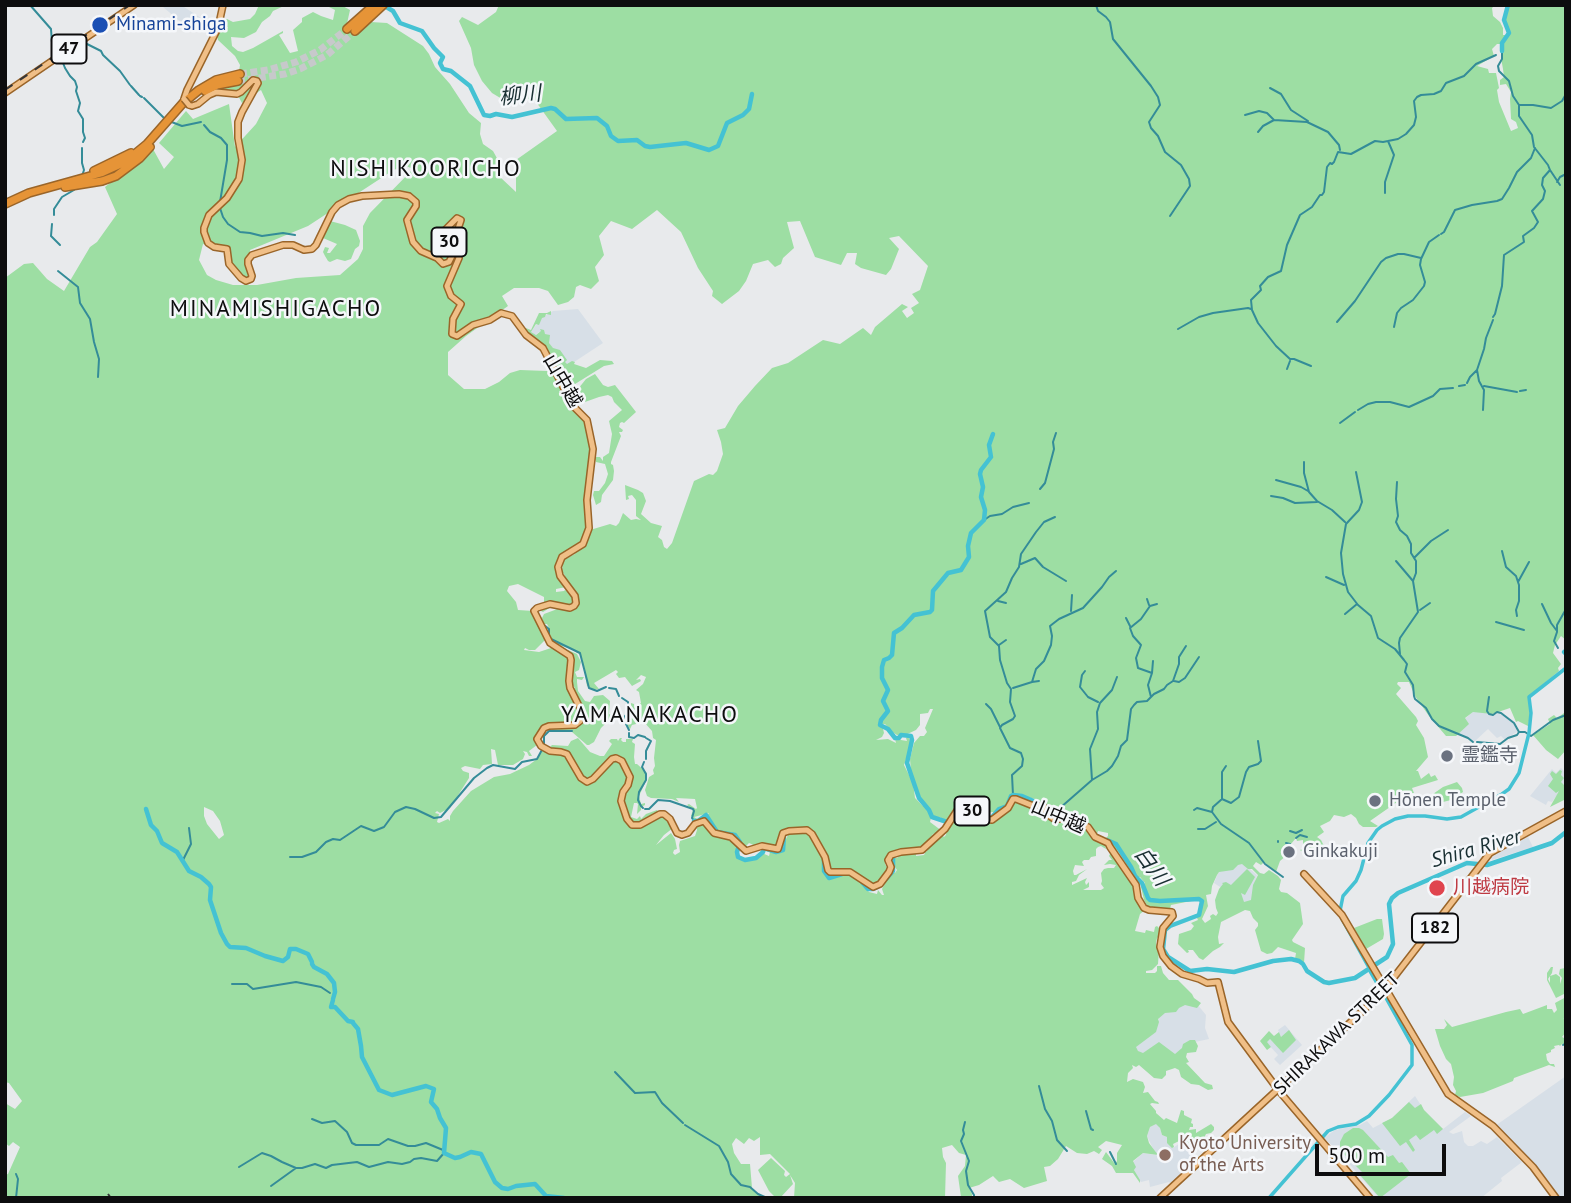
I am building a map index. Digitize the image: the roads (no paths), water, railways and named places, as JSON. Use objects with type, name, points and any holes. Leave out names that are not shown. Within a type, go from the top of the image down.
[{"type":"highway","points":[[346,29],[383,5]]},
{"type":"highway","points":[[355,31],[372,10]]},
{"type":"highway","points":[[80,180],[136,150],[190,100],[217,85],[239,77],[214,81],[195,88],[189,85]]},
{"type":"highway","points":[[5,206],[42,190],[116,168],[137,156],[193,94],[214,81]]},
{"type":"highway","points":[[80,180],[105,180],[117,175],[147,151],[167,123]]},
{"type":"main road","name":"47","points":[[5,93],[134,5]]},
{"type":"main road","name":"山中越","points":[[223,5],[218,28],[189,85],[186,102],[192,106],[216,92],[241,92],[253,80],[258,83],[238,122],[243,160],[239,179],[227,198],[209,215],[204,228],[208,243],[214,247],[226,248],[229,264],[236,274],[246,281],[252,276],[247,264],[252,255],[288,245],[304,250],[312,249],[331,212],[342,202],[362,196],[398,194],[413,198],[416,202],[407,220],[413,242],[421,251],[437,258],[443,264],[449,262],[453,252],[443,232],[457,218],[461,220],[456,238],[459,258],[447,286],[451,296],[461,304],[453,317],[452,334],[457,336],[473,325],[490,320],[501,313],[512,316],[526,335],[547,353],[573,406],[587,420],[593,455],[587,500],[589,528],[583,544],[560,559],[558,567],[560,576],[575,596],[576,603],[572,608],[550,604],[535,610],[534,614],[547,639],[570,656],[570,688],[581,716],[575,725],[544,728],[537,738],[543,747],[567,754],[580,778],[587,782],[612,760],[617,758],[622,761],[630,777],[621,801],[626,819],[632,825],[640,825],[664,814],[670,818],[677,833],[682,835],[702,821],[714,833],[731,837],[746,851],[764,846],[778,849],[786,832],[810,831],[830,872],[848,872],[873,887],[880,884],[890,872],[888,860],[891,855],[922,850],[945,829],[960,806],[986,820],[992,820],[1006,810],[1014,799],[1044,806],[1051,818],[1071,819],[1088,827],[1095,837],[1108,843],[1136,885],[1138,898],[1146,909],[1172,912],[1163,928],[1160,947],[1163,956],[1171,967],[1182,974],[1207,983],[1217,981],[1228,1021],[1279,1090]]},
{"type":"main road","name":"SHIRAKAWA STREET","points":[[1161,1198],[1386,990],[1483,864],[1496,852],[1566,813]]},
{"type":"main road","points":[[1304,874],[1340,914],[1448,1094],[1493,1126],[1533,1167],[1555,1198]]},
{"type":"main road","name":"30","points":[[1279,1090],[1370,1198]]},
{"type":"waterway","points":[[30,5],[51,29],[52,43],[57,53]]},
{"type":"waterway","name":"柳川","points":[[383,5],[393,11],[400,23],[422,31],[443,57],[440,63],[443,69],[451,71],[470,86],[484,115],[512,117],[551,108],[566,119],[597,118],[618,141],[637,140],[650,147],[686,143],[709,150],[718,146],[727,123],[749,109],[752,94]]},
{"type":"waterway","points":[[1096,5],[1098,11],[1110,22],[1113,39],[1158,97],[1160,105],[1149,122],[1151,128],[1165,152],[1181,165],[1189,179],[1190,186],[1170,216]]},
{"type":"waterway","points":[[1502,51],[1502,43],[1509,33],[1504,20],[1508,5]]},
{"type":"waterway","points":[[52,39],[54,42],[70,43]]},
{"type":"waterway","points":[[81,43],[101,51],[130,85]]},
{"type":"waterway","points":[[1493,317],[1502,286],[1504,255],[1524,242],[1523,236],[1538,222],[1532,211],[1543,199],[1543,178],[1550,170],[1534,147],[1532,135],[1519,116],[1519,105],[1509,81],[1499,71],[1502,51]]},
{"type":"waterway","points":[[1311,366],[1290,359],[1276,346],[1258,323],[1251,300],[1268,277],[1281,271],[1287,245],[1300,215],[1312,207],[1324,192],[1327,167],[1334,162],[1338,152],[1351,154],[1375,141],[1398,139],[1406,134],[1414,125],[1414,101],[1417,97],[1441,91],[1446,83],[1464,76],[1476,64],[1496,55]]},
{"type":"waterway","points":[[61,58],[77,87],[80,103],[78,111],[83,119],[83,142]]},
{"type":"waterway","points":[[131,86],[139,95]]},
{"type":"waterway","points":[[1270,88],[1281,94],[1291,110],[1308,121]]},
{"type":"waterway","points":[[1520,105],[1551,108],[1562,101],[1566,94]]},
{"type":"waterway","points":[[144,98],[164,118]]},
{"type":"waterway","points":[[1245,115],[1259,111],[1267,113],[1274,120],[1307,122],[1328,132],[1340,150]]},
{"type":"waterway","points":[[1258,132],[1274,120]]},
{"type":"waterway","points":[[169,121],[182,126],[201,122]]},
{"type":"waterway","points":[[204,125],[227,145],[220,202]]},
{"type":"waterway","points":[[1385,193],[1385,182],[1394,155],[1388,141]]},
{"type":"waterway","points":[[82,148],[82,176]]},
{"type":"waterway","points":[[1441,234],[1455,210],[1502,199],[1535,148]]},
{"type":"waterway","points":[[1550,170],[1560,185]]},
{"type":"waterway","points":[[1557,182],[1566,174]]},
{"type":"waterway","points":[[54,215],[54,209],[62,197],[74,190]]},
{"type":"waterway","points":[[220,208],[228,224],[240,232],[262,236],[283,233],[295,235]]},
{"type":"waterway","points":[[52,224],[51,236],[60,245]]},
{"type":"waterway","points":[[1394,327],[1397,313],[1413,300],[1424,286],[1421,259],[1429,242],[1439,235]]},
{"type":"waterway","points":[[1337,322],[1386,258],[1398,254],[1421,258]]},
{"type":"waterway","points":[[58,271],[78,287],[80,303],[90,319],[99,359],[98,377]]},
{"type":"waterway","points":[[1178,329],[1199,317],[1213,313],[1251,309]]},
{"type":"waterway","points":[[1467,383],[1477,370],[1493,320]]},
{"type":"waterway","points":[[1287,369],[1290,361]]},
{"type":"waterway","points":[[1477,370],[1484,390],[1483,410]]},
{"type":"waterway","points":[[1459,386],[1465,385]]},
{"type":"waterway","points":[[1484,386],[1517,392]]},
{"type":"waterway","points":[[1358,410],[1376,402],[1409,407],[1433,396],[1440,389],[1453,388]]},
{"type":"waterway","points":[[1520,391],[1526,390]]},
{"type":"waterway","points":[[1340,423],[1355,412]]},
{"type":"waterway","points":[[1040,489],[1045,483],[1056,433]]},
{"type":"waterway","points":[[947,822],[932,817],[919,798],[907,763],[911,736],[901,735],[895,738],[888,729],[880,725],[888,711],[883,701],[888,690],[882,678],[882,667],[884,660],[892,655],[894,633],[914,615],[932,610],[933,591],[948,573],[961,570],[969,557],[971,533],[984,520],[980,474],[991,457],[989,445],[993,434]]},
{"type":"waterway","points":[[1304,462],[1309,492],[1345,522]]},
{"type":"waterway","points":[[1356,472],[1362,502],[1359,510],[1346,524],[1341,553],[1348,592],[1371,616],[1378,638],[1395,649],[1407,664],[1405,672],[1413,685],[1415,699],[1426,708],[1439,726],[1473,742]]},
{"type":"waterway","points":[[1276,480],[1308,491]]},
{"type":"waterway","points":[[1397,482],[1396,522],[1407,536],[1416,561],[1413,581]]},
{"type":"waterway","points":[[1271,496],[1295,503],[1317,502]]},
{"type":"waterway","points":[[984,520],[1029,503]]},
{"type":"waterway","points":[[1013,795],[1012,775],[1022,766],[1023,759],[1021,753],[1010,748],[1000,728],[1015,716],[1010,702],[1011,689],[1000,660],[999,646],[990,637],[985,611],[1006,592],[1019,567],[1021,554],[1036,532],[1044,522],[1055,517]]},
{"type":"waterway","points":[[1414,558],[1431,541],[1448,530]]},
{"type":"waterway","points":[[1502,551],[1506,567],[1516,576],[1519,585],[1517,616]]},
{"type":"waterway","points":[[1021,564],[1035,558],[1043,567],[1066,581]]},
{"type":"waterway","points":[[1396,561],[1413,581],[1418,612],[1400,638],[1400,654]]},
{"type":"waterway","points":[[1518,582],[1529,562]]},
{"type":"waterway","points":[[1032,682],[1036,669],[1044,661],[1051,645],[1050,626],[1083,608],[1116,571]]},
{"type":"waterway","points":[[1326,577],[1344,585]]},
{"type":"waterway","points":[[1071,611],[1072,595]]},
{"type":"waterway","points":[[1147,599],[1149,605]]},
{"type":"waterway","points":[[998,601],[1006,603]]},
{"type":"waterway","points":[[1420,610],[1430,603]]},
{"type":"waterway","points":[[1152,673],[1138,668],[1136,658],[1141,645],[1130,628],[1150,606],[1157,604]]},
{"type":"waterway","points":[[1345,614],[1357,604]]},
{"type":"waterway","points":[[1542,604],[1557,631]]},
{"type":"waterway","points":[[1558,648],[1554,641],[1557,625],[1566,609]]},
{"type":"waterway","points":[[1126,618],[1130,626]]},
{"type":"waterway","points":[[1496,622],[1524,630]]},
{"type":"waterway","points":[[544,625],[549,629],[549,634]]},
{"type":"waterway","points":[[551,639],[580,653],[589,688],[597,691],[606,687]]},
{"type":"waterway","points":[[999,645],[1006,640]]},
{"type":"waterway","points":[[1092,780],[1112,766],[1121,746],[1127,740],[1131,709],[1134,705],[1147,701],[1173,681],[1179,657],[1186,646]]},
{"type":"waterway","points":[[1174,681],[1179,682],[1185,678],[1199,657]]},
{"type":"waterway","points":[[1151,697],[1148,685],[1153,661]]},
{"type":"waterway","points":[[1340,911],[1343,896],[1356,881],[1361,870],[1368,843],[1382,826],[1408,816],[1447,819],[1461,817],[1509,789],[1519,773],[1529,733],[1529,697],[1566,668]]},
{"type":"waterway","points":[[1085,671],[1080,687],[1088,697],[1098,702]]},
{"type":"waterway","points":[[1057,816],[1060,808],[1092,780],[1090,749],[1098,729],[1097,712],[1100,703],[1112,690],[1117,677]]},
{"type":"waterway","points":[[1013,688],[1039,681]]},
{"type":"waterway","points":[[609,688],[616,689],[619,696]]},
{"type":"waterway","points":[[1489,697],[1489,714],[1501,713],[1514,723],[1519,732]]},
{"type":"waterway","points":[[622,698],[628,702],[628,707]]},
{"type":"waterway","points":[[986,704],[1000,727]]},
{"type":"waterway","points":[[628,708],[624,720],[629,730]]},
{"type":"waterway","points":[[1520,732],[1531,736],[1553,720],[1566,715]]},
{"type":"waterway","points":[[290,857],[302,857],[316,852],[326,842],[340,840],[361,826],[374,831],[384,827],[395,812],[406,807],[434,818],[441,817],[474,778],[487,768],[493,765],[515,769],[522,762],[537,759],[544,746],[544,736],[549,731],[572,731]]},
{"type":"waterway","points":[[1477,742],[1500,744],[1519,732]]},
{"type":"waterway","points":[[629,733],[629,737],[645,737]]},
{"type":"waterway","points":[[646,738],[651,741],[646,751],[646,759]]},
{"type":"waterway","points":[[1222,799],[1231,803],[1239,797],[1249,767],[1261,761],[1258,741]]},
{"type":"waterway","points":[[643,808],[638,800],[646,780],[642,767],[644,762]]},
{"type":"waterway","points":[[1226,766],[1222,772],[1222,799],[1213,807],[1212,812],[1221,824],[1249,843],[1265,864],[1283,877]]},
{"type":"waterway","name":"白川","points":[[993,816],[999,809],[1007,806],[1013,795],[1045,806]]},
{"type":"waterway","points":[[645,809],[649,809],[658,800],[670,801],[693,809],[694,821]]},
{"type":"waterway","points":[[1194,810],[1197,808],[1212,812]]},
{"type":"waterway","points":[[146,809],[151,825],[162,843],[177,852],[189,871],[201,877],[211,887],[210,900],[221,933],[230,947],[246,948],[283,961],[288,957],[290,949],[296,949],[308,954],[312,962]]},
{"type":"waterway","name":"白川","points":[[694,821],[706,815],[717,832],[735,835],[740,842],[738,857],[745,860],[756,858],[764,848],[776,852],[783,850],[784,835]]},
{"type":"waterway","points":[[1198,829],[1205,829],[1216,822]]},
{"type":"waterway","points":[[183,860],[191,844],[189,828]]},
{"type":"waterway","points":[[1290,831],[1296,833],[1302,830]]},
{"type":"waterway","name":"白川","points":[[1107,840],[1116,844],[1150,900],[1202,901],[1199,915],[1165,930],[1163,949],[1168,957],[1190,971],[1207,969],[1234,972],[1291,959],[1299,961],[1307,971],[1329,983],[1355,978],[1387,957],[1393,944],[1389,904],[1398,893],[1467,863],[1487,865],[1552,843],[1566,832]]},
{"type":"waterway","points":[[1296,838],[1300,835],[1307,837]]},
{"type":"waterway","points":[[1286,843],[1290,844]]},
{"type":"waterway","name":"白川","points":[[886,879],[893,871],[893,856]]},
{"type":"waterway","name":"白川","points":[[824,860],[824,871],[829,878],[842,874]]},
{"type":"waterway","name":"白川","points":[[862,882],[868,889],[877,887]]},
{"type":"waterway","points":[[1342,919],[1368,966]]},
{"type":"waterway","points":[[312,964],[327,974],[334,983],[333,999]]},
{"type":"waterway","points":[[1370,971],[1381,990]]},
{"type":"waterway","points":[[232,984],[247,984],[253,989],[296,982],[321,987],[330,993]]},
{"type":"waterway","points":[[1269,1198],[1328,1131],[1356,1124],[1369,1116],[1412,1065],[1412,1045],[1386,998]]},
{"type":"waterway","points":[[333,1000],[331,1007],[335,1007],[348,1021],[353,1022]]},
{"type":"waterway","points":[[353,1023],[358,1029],[362,1057],[379,1090],[392,1095],[426,1086],[434,1089],[431,1102],[446,1128],[444,1153],[455,1158],[471,1152],[481,1154],[495,1182],[502,1188],[535,1184],[546,1196],[564,1198]]},
{"type":"waterway","points":[[615,1072],[635,1093],[655,1092],[662,1103],[683,1123]]},
{"type":"waterway","points":[[1039,1086],[1057,1140],[1067,1151]]},
{"type":"waterway","points":[[1086,1111],[1093,1130]]},
{"type":"waterway","points":[[312,1119],[322,1123],[335,1121],[356,1145],[379,1145],[388,1139],[408,1146],[426,1143],[443,1150]]},
{"type":"waterway","points":[[965,1122],[961,1141],[969,1161],[966,1171],[974,1198]]},
{"type":"waterway","points":[[685,1125],[719,1146],[731,1174],[741,1185],[750,1187],[767,1198]]},
{"type":"waterway","points":[[1110,1152],[1116,1164]]},
{"type":"waterway","points":[[239,1167],[262,1153],[296,1168],[315,1164],[326,1168],[357,1162],[369,1167],[388,1162],[402,1164],[421,1158],[437,1161],[444,1153]]},
{"type":"waterway","points":[[271,1186],[296,1168]]},
{"type":"waterway","points":[[16,1174],[16,1198]]},
{"type":"tunnel","points":[[240,74],[296,62],[320,50],[347,29]]},
{"type":"tunnel","points":[[238,81],[300,69],[327,55],[355,31]]},
{"type":"railway","points":[[5,90],[130,5]]},
{"type":"railway","points":[[108,1194],[111,1198]]},
{"type":"place","name":"Minami-shiga","points":[[100,25]]},
{"type":"place","name":"霊鑑寺","points":[[1447,756]]},
{"type":"place","name":"Hōnen Temple","points":[[1375,801]]},
{"type":"place","name":"Ginkakuji","points":[[1289,852]]},
{"type":"place","name":"川越病院","points":[[1437,888]]},
{"type":"place","name":"Kyoto University of the Arts","points":[[1165,1155]]},
{"type":"district","name":"NISHIKOORICHO","points":[[426,169]]},
{"type":"district","name":"MINAMISHIGACHO","points":[[276,309]]},
{"type":"district","name":"YAMANAKACHO","points":[[650,715]]},
{"type":"water label","name":"Shira River","points":[[1476,849]]}]
